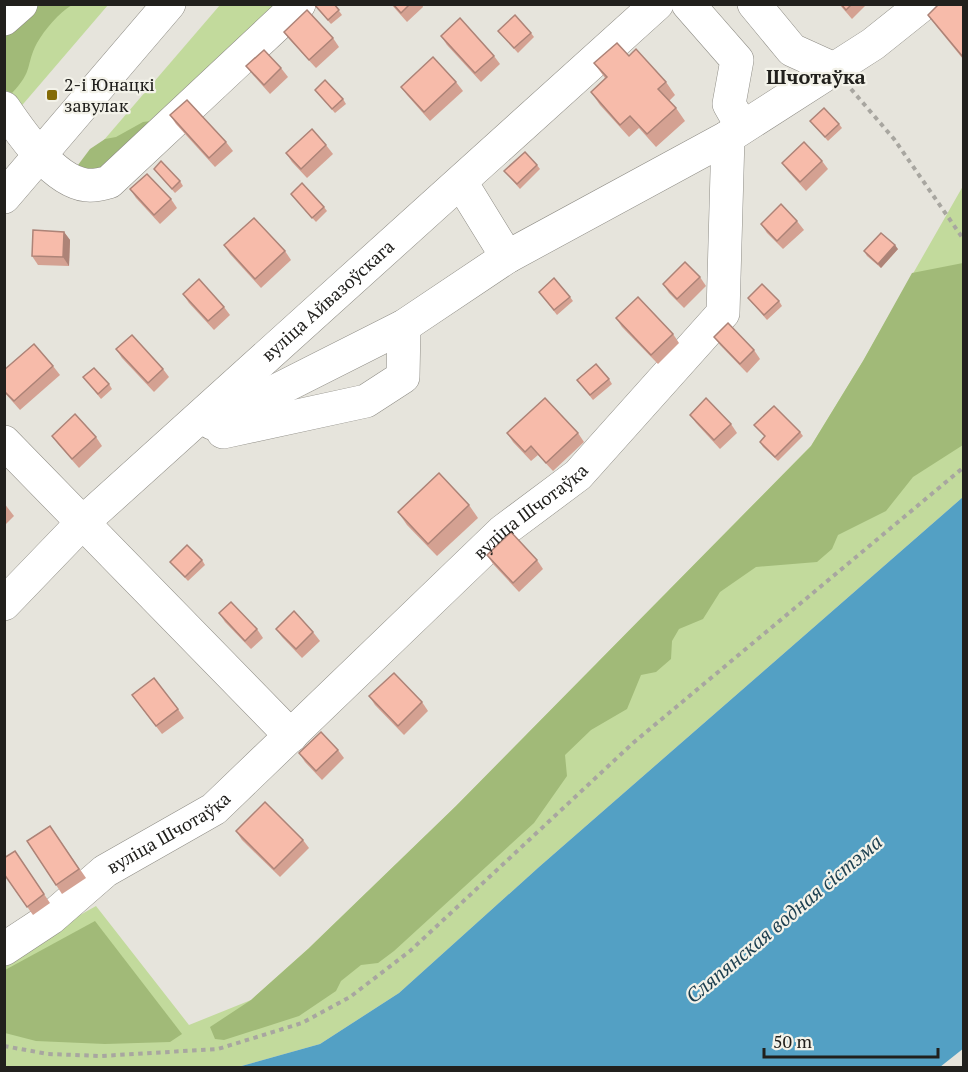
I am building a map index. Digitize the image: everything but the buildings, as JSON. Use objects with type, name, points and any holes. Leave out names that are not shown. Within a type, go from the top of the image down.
[{"type":"street","points":[[4,19],[21,4]]},
{"type":"street","points":[[4,197],[169,4]]},
{"type":"street","points":[[4,108],[40,154],[73,182],[88,186],[109,182],[299,4]]},
{"type":"street","name":"вуліца Айвазоўскага","points":[[4,604],[81,524],[462,184],[657,4]]},
{"type":"street","points":[[688,4],[737,60],[729,104],[735,132]]},
{"type":"street","points":[[754,4],[792,50],[834,69]]},
{"type":"street","points":[[174,443],[405,326],[507,257],[735,132],[873,44],[923,4]]},
{"type":"street","name":"вуліца Шчотаўка","points":[[4,949],[51,918],[105,871],[214,809],[503,531],[578,475],[723,313],[735,132]]},
{"type":"street","points":[[462,184],[507,257]]},
{"type":"street","points":[[174,443],[366,401],[403,377],[405,326]]},
{"type":"street","points":[[4,442],[81,524],[291,736]]},
{"type":"path","points":[[834,69],[894,139],[963,240]]},
{"type":"path","points":[[4,1046],[48,1054],[101,1056],[218,1048],[302,1023],[350,997],[410,951],[633,743],[963,467]]},
{"type":"green space","points":[[23,5],[108,5],[18,110],[5,95],[4,21]]},
{"type":"green space","points":[[25,5],[72,5],[57,17],[40,38],[24,79],[12,93],[5,90],[4,22]]},
{"type":"green space","points":[[220,5],[287,5],[203,85],[73,176]]},
{"type":"green space","points":[[159,120],[108,177],[72,173],[90,149],[105,139],[116,137],[143,122]]},
{"type":"green space","points":[[963,186],[963,497],[539,867],[399,993],[320,1044],[238,1067],[5,1067],[4,958],[96,906],[189,1025],[251,1000],[308,949],[456,806],[811,446],[863,361]]},
{"type":"green space","points":[[963,263],[963,445],[913,477],[886,511],[838,535],[832,549],[817,562],[756,567],[720,592],[703,619],[679,629],[672,641],[671,659],[656,672],[641,675],[627,709],[591,730],[565,755],[567,776],[534,823],[394,951],[378,963],[361,965],[341,981],[336,991],[299,1016],[224,1040],[215,1039],[210,1027],[251,1000],[308,949],[456,806],[811,446],[863,361],[912,273]]},
{"type":"green space","points":[[95,921],[182,1034],[170,1042],[105,1044],[36,1041],[5,1033],[5,970]]},
{"type":"water","name":"Сляпянская водная сістэма","points":[[963,497],[964,1048],[940,1067],[238,1067],[320,1044],[399,993],[539,867]]},
{"type":"place","name":"2-і Юнацкі завулак","points":[[52,95]]},
{"type":"district","name":"Шчотаўка","points":[[816,77]]}]
